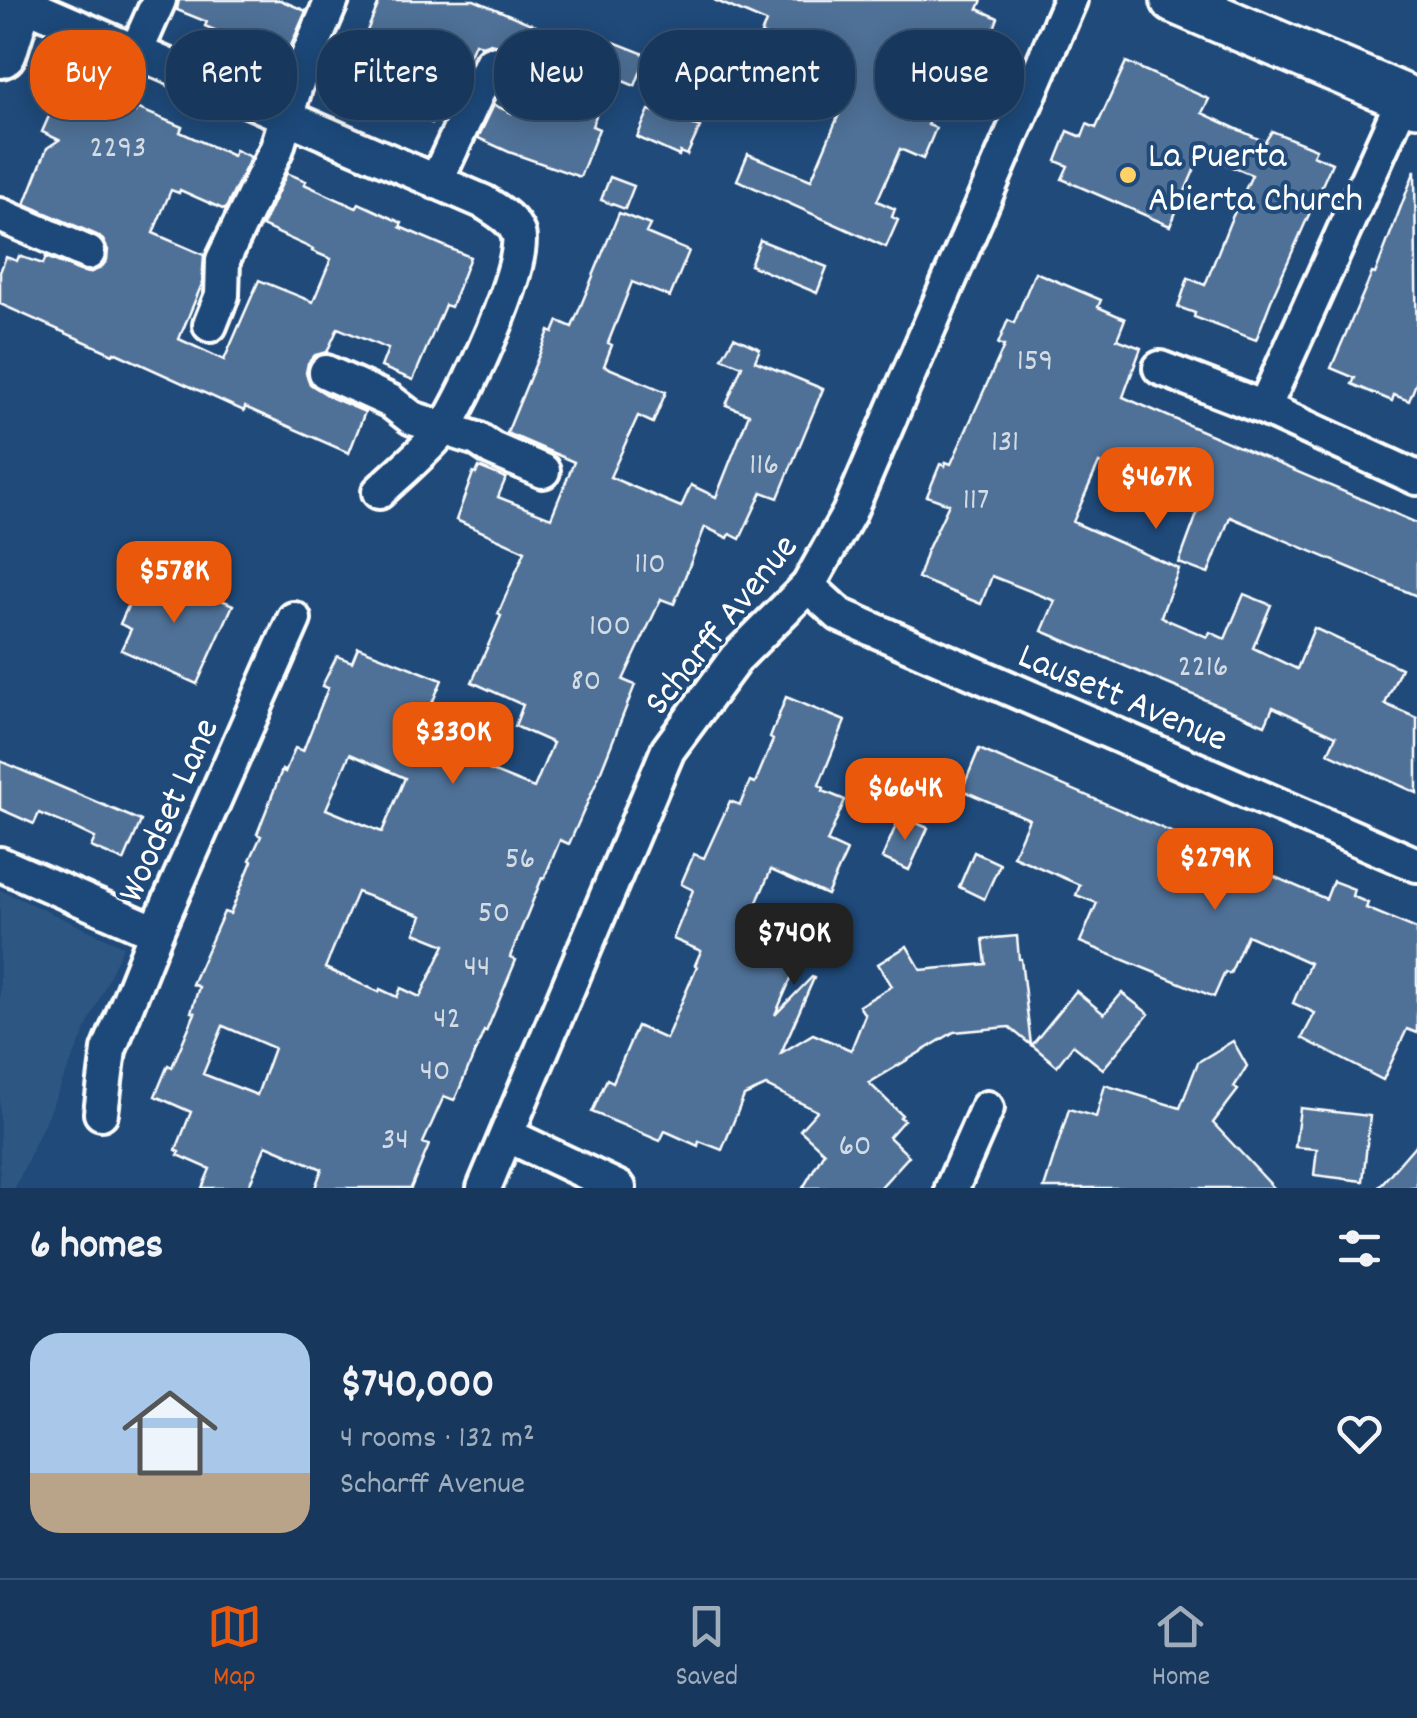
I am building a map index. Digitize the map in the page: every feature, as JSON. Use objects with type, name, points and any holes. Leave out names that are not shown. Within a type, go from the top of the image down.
[{"type":"main road","points":[[0,51],[16,0]]},
{"type":"main road","points":[[1174,0],[1410,100]]},
{"type":"street","points":[[16,0],[85,30]]},
{"type":"street","points":[[146,30],[159,0]]},
{"type":"street","points":[[297,83],[332,0]]},
{"type":"street","name":"Scharff Avenue","points":[[484,1188],[668,750],[736,658],[808,586],[850,513],[1070,0]]},
{"type":"street","points":[[436,182],[491,63]]},
{"type":"street","points":[[1264,408],[1410,100]]},
{"type":"street","points":[[210,326],[222,295],[223,260],[277,148],[285,120]]},
{"type":"street","points":[[293,120],[484,202],[504,215],[518,234],[518,258],[512,280],[466,391],[444,428],[379,492]]},
{"type":"street","points":[[0,215],[88,253]]},
{"type":"street","points":[[1160,368],[1264,408],[1417,478]]},
{"type":"street","points":[[326,372],[390,401],[412,418],[477,439],[543,471]]},
{"type":"street","name":"Lausett Avenue","points":[[808,586],[840,616],[1417,865]]},
{"type":"street","name":"Woodset Lane","points":[[0,864],[156,932],[294,619]]},
{"type":"street","points":[[101,1114],[109,1050],[156,932]]},
{"type":"street","points":[[952,1188],[986,1108]]},
{"type":"street","points":[[507,1135],[619,1188]]},
{"type":"shaded area","points":[[0,890],[123,946],[15,1188],[0,1188]]},
{"type":"building","points":[[179,0],[280,0],[306,11],[297,32],[214,30],[205,26],[207,22],[177,10]]},
{"type":"building","points":[[380,0],[474,0],[546,30],[494,30],[494,44],[482,46],[474,45],[474,30],[368,30]]},
{"type":"building","points":[[714,0],[982,0],[978,9],[998,18],[993,30],[875,30],[875,120],[930,120],[928,125],[936,128],[923,159],[900,149],[877,201],[895,209],[892,217],[898,220],[886,247],[737,180],[748,154],[811,180],[837,120],[855,120],[855,30],[763,30],[766,22]]},
{"type":"building","points":[[619,44],[639,52],[635,86],[619,79]]},
{"type":"building","points":[[1126,62],[1209,99],[1202,113],[1265,142],[1272,131],[1316,149],[1313,155],[1332,163],[1256,340],[1178,307],[1188,278],[1205,285],[1252,175],[1201,154],[1170,226],[1062,179],[1068,166],[1056,161],[1068,131],[1082,137],[1087,124],[1096,128]]},
{"type":"building","points":[[494,105],[494,120],[594,120],[592,126],[599,129],[580,177],[478,138]]},
{"type":"building","points":[[146,112],[233,156],[235,150],[251,157],[225,210],[180,190],[171,190],[153,233],[204,255],[202,284],[179,339],[224,360],[259,280],[313,302],[331,259],[262,226],[287,173],[356,208],[359,203],[402,223],[400,227],[470,257],[451,307],[445,305],[413,380],[381,367],[388,349],[338,328],[327,352],[315,355],[306,373],[310,384],[365,412],[349,453],[0,304],[0,272],[6,257],[17,261],[19,256],[43,264],[46,257],[89,273],[107,260],[108,250],[97,235],[25,204],[47,148],[59,140],[42,132],[47,120],[146,120]]},
{"type":"building","points":[[645,120],[679,120],[700,127],[687,155],[680,152],[679,156],[637,137]]},
{"type":"building","points":[[1415,170],[1417,381],[1409,401],[1394,395],[1392,401],[1352,384],[1355,378],[1331,368],[1372,273],[1375,274]]},
{"type":"building","points":[[610,177],[634,186],[625,209],[601,200]]},
{"type":"building","points":[[619,213],[650,225],[646,233],[689,251],[670,297],[632,282],[608,343],[612,345],[604,366],[666,392],[653,423],[638,416],[610,477],[681,507],[691,485],[716,497],[749,414],[726,405],[742,366],[722,358],[734,337],[760,349],[755,361],[823,389],[778,498],[762,492],[740,539],[705,527],[674,604],[661,599],[623,680],[635,685],[597,781],[569,844],[560,840],[542,878],[510,957],[516,960],[486,1032],[456,1097],[454,1100],[444,1096],[423,1143],[429,1145],[411,1188],[315,1188],[322,1169],[266,1145],[248,1188],[202,1188],[210,1169],[178,1155],[176,1150],[191,1112],[155,1096],[195,1013],[191,1012],[199,987],[192,984],[224,912],[230,914],[282,770],[285,772],[295,748],[303,751],[328,688],[322,686],[337,656],[352,662],[358,647],[442,680],[424,722],[430,724],[428,730],[492,757],[487,769],[534,788],[553,743],[515,726],[523,705],[472,682],[525,551],[456,520],[473,473],[479,467],[506,478],[498,497],[551,518],[574,462],[507,433],[549,331],[553,333],[558,321],[572,327]],"holes":[[[350,754],[405,778],[382,832],[326,809]],[[357,892],[422,916],[415,933],[445,945],[420,997],[401,988],[397,997],[380,989],[379,992],[325,968]],[[223,1026],[274,1048],[257,1095],[203,1074]]]},
{"type":"building","points":[[760,240],[827,267],[817,293],[750,265]]},
{"type":"building","points":[[1035,272],[1101,300],[1098,307],[1125,319],[1117,339],[1141,348],[1123,397],[1417,523],[1417,596],[1230,517],[1208,574],[1179,563],[1200,506],[1099,463],[1073,522],[1179,569],[1161,616],[1167,620],[1207,637],[1210,632],[1225,639],[1244,594],[1271,605],[1253,648],[1297,669],[1314,628],[1401,668],[1385,704],[1417,718],[1417,793],[1328,753],[1336,736],[1273,707],[1265,725],[1042,631],[1055,601],[992,576],[981,604],[918,578],[949,504],[927,496],[940,464],[951,464],[1004,346],[998,344],[1008,320],[1014,323]]},
{"type":"building","points":[[157,571],[233,605],[197,684],[121,650],[131,629],[120,624],[137,586],[148,591]]},
{"type":"building","points":[[786,697],[845,721],[819,785],[823,791],[845,800],[827,842],[847,851],[827,895],[771,870],[743,934],[800,958],[775,1015],[814,978],[781,1053],[813,1034],[851,1050],[865,1015],[859,1006],[892,986],[878,964],[907,946],[921,970],[986,964],[983,939],[1017,936],[1031,1045],[1009,1027],[954,1032],[869,1083],[902,1115],[904,1120],[889,1137],[909,1156],[880,1188],[803,1188],[824,1152],[800,1130],[817,1111],[766,1086],[744,1096],[722,1150],[699,1141],[698,1146],[665,1131],[660,1141],[592,1112],[607,1079],[613,1082],[637,1026],[666,1039],[701,951],[673,939],[693,890],[681,884],[694,854],[704,858],[730,801],[740,805],[750,781],[755,783]]},
{"type":"building","points":[[979,749],[1326,899],[1333,881],[1354,889],[1352,896],[1368,903],[1366,908],[1417,929],[1417,1033],[1407,1029],[1383,1080],[1302,1038],[1315,1013],[1293,1003],[1310,963],[1247,935],[1230,974],[1225,972],[1214,997],[1080,942],[1097,903],[1076,895],[1080,885],[1013,856],[1029,819],[962,790]]},
{"type":"building","points":[[0,761],[141,821],[124,861],[91,847],[95,838],[68,825],[39,813],[34,824],[0,809]]},
{"type":"building","points":[[900,816],[928,828],[909,870],[882,858]]},
{"type":"building","points":[[974,852],[1000,864],[984,899],[959,887]]},
{"type":"building","points":[[1076,991],[1104,1014],[1122,993],[1149,1014],[1103,1069],[1073,1045],[1057,1066],[1032,1045]]},
{"type":"building","points":[[1233,1041],[1247,1066],[1234,1087],[1238,1090],[1213,1123],[1274,1188],[1044,1188],[1069,1109],[1096,1117],[1105,1085],[1180,1108],[1198,1062]]},
{"type":"building","points":[[1300,1108],[1370,1116],[1363,1181],[1314,1175],[1317,1149],[1295,1147]]},
{"type":"building","points":[[1417,1143],[1417,1188],[1378,1188]]},
{"type":"place","name":"La Puerta Abierta Church","points":[[1128,175]]}]
